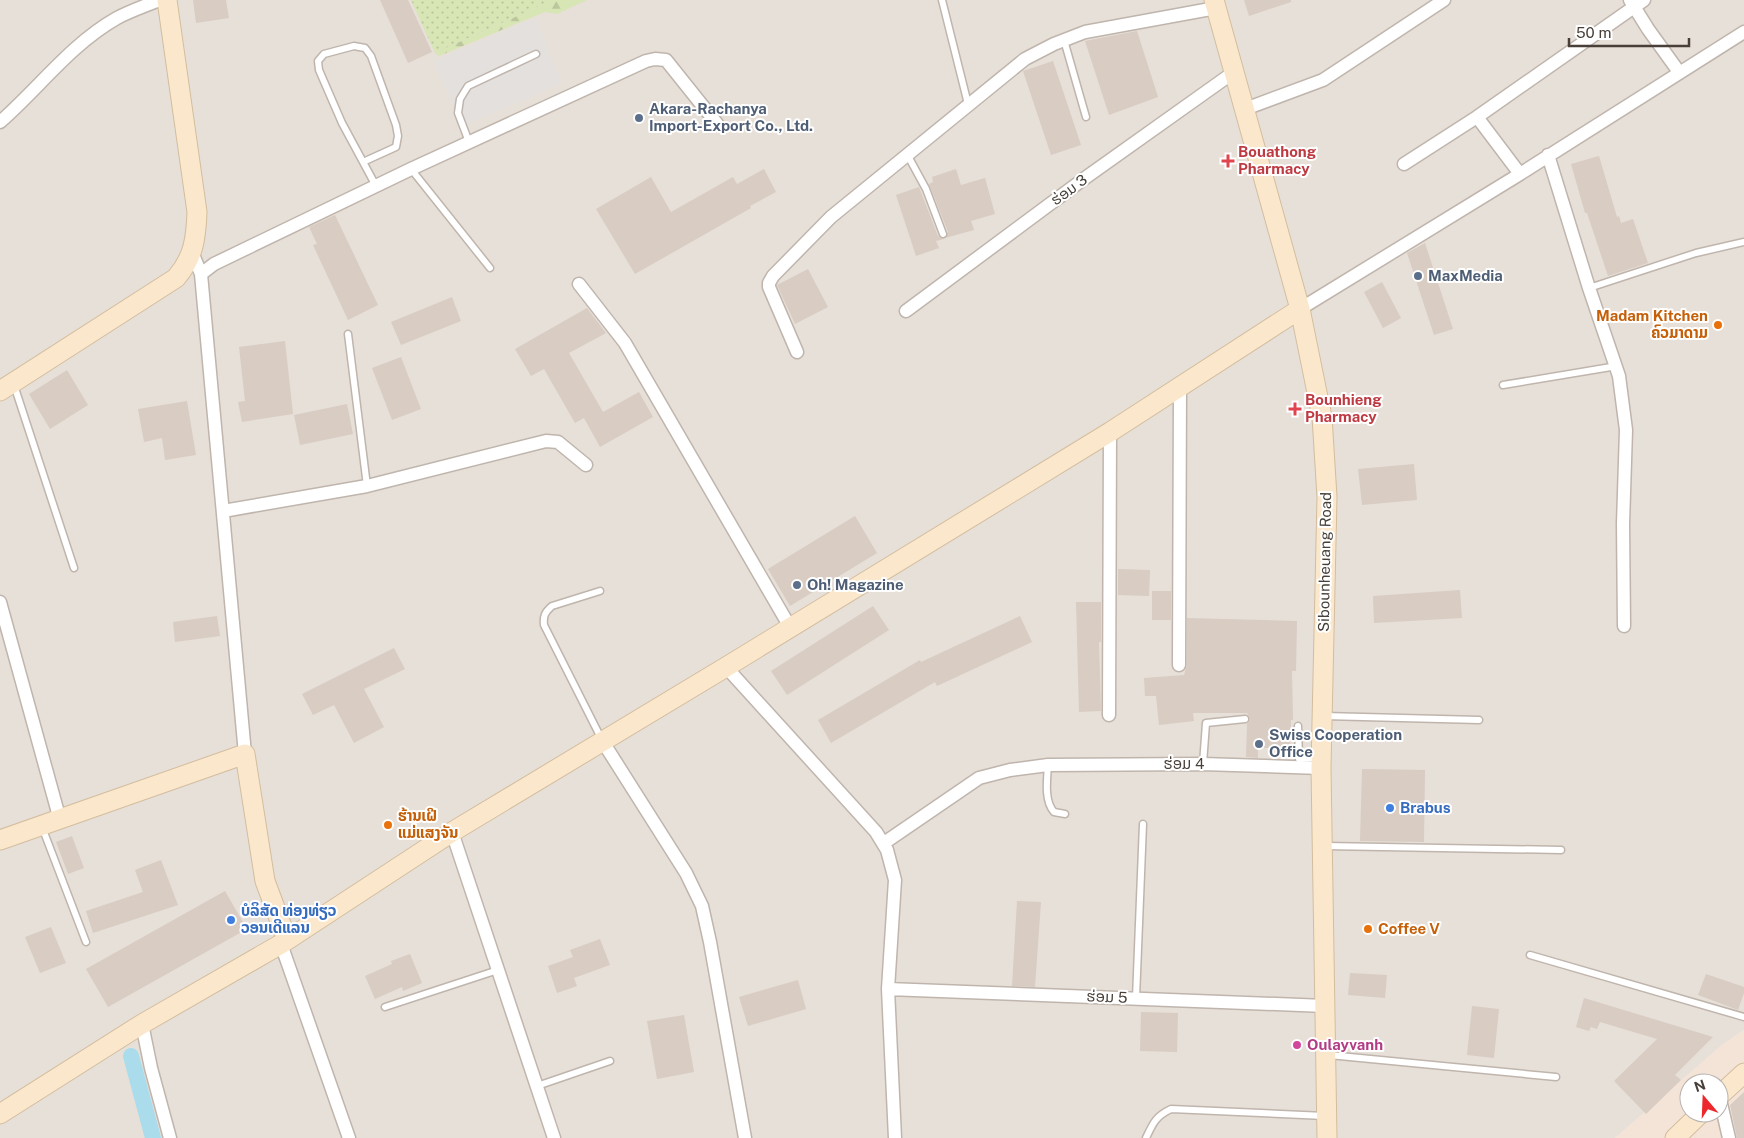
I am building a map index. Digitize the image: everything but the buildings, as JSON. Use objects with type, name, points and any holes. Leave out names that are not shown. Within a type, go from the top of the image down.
[{"type":"street","points":[[0,122],[64,59],[90,37],[118,18],[159,0]]},
{"type":"street","points":[[4,388],[176,278],[186,266],[192,252],[197,212],[167,0]]},
{"type":"street","points":[[1245,109],[1323,80],[1444,0]]},
{"type":"street","points":[[1404,164],[1477,118],[1636,2],[1679,72]]},
{"type":"street","points":[[797,352],[769,283],[773,276],[831,217],[1024,60],[1085,32],[1215,4]]},
{"type":"street","name":"Sibounheuang Road","points":[[1215,4],[1300,309],[1322,417],[1327,497],[1321,763],[1327,1138]]},
{"type":"street","points":[[0,1114],[142,1024],[284,942],[452,832],[603,742],[1110,432],[1300,309],[1520,174],[1744,32]]},
{"type":"street","points":[[201,274],[214,264],[411,169],[646,61],[655,59],[666,60],[718,125]]},
{"type":"street","name":"ຮ່ອມ 3","points":[[906,311],[1085,178],[1234,72]]},
{"type":"street","points":[[1477,118],[1520,174]]},
{"type":"street","points":[[1548,155],[1589,288],[1617,366],[1626,430],[1622,524],[1624,626]]},
{"type":"street","points":[[192,252],[201,274],[245,754],[261,864],[269,897],[349,1138]]},
{"type":"street","points":[[580,284],[625,343],[790,627]]},
{"type":"street","points":[[1179,665],[1180,388]]},
{"type":"street","points":[[1108,715],[1110,432]]},
{"type":"street","points":[[224,511],[367,486],[546,441],[558,442],[586,466]]},
{"type":"street","points":[[0,602],[60,820]]},
{"type":"street","points":[[726,667],[876,832],[884,843],[891,862],[895,880],[888,989],[895,1138]]},
{"type":"street","points":[[603,742],[686,873],[702,906],[745,1138]]},
{"type":"street","points":[[0,840],[245,754]]},
{"type":"street","name":"ຮ່ອມ 4","points":[[884,843],[979,778],[1010,770],[1048,765],[1321,763]]},
{"type":"street","points":[[452,832],[554,1138]]},
{"type":"street","name":"ຮ່ອມ 5","points":[[888,989],[1325,1006]]},
{"type":"street","points":[[142,1024],[151,1068],[170,1138]]},
{"type":"street","points":[[1729,1086],[1744,1073]]},
{"type":"street","points":[[1675,1138],[1691,1123]]},
{"type":"street","points":[[1726,1123],[1729,1138]]},
{"type":"lane","points":[[942,0],[968,104]]},
{"type":"lane","points":[[1064,40],[1086,117]]},
{"type":"lane","points":[[363,162],[396,147],[398,136],[396,125],[371,56],[364,48],[354,46],[324,54],[318,61],[318,70],[342,123],[363,162],[376,186]]},
{"type":"lane","points":[[470,142],[458,113],[460,99],[468,86],[536,54]]},
{"type":"lane","points":[[908,156],[926,189],[943,234]]},
{"type":"lane","points":[[411,169],[490,268]]},
{"type":"lane","points":[[1589,288],[1696,253],[1744,242]]},
{"type":"lane","points":[[348,334],[367,486]]},
{"type":"lane","points":[[1503,385],[1617,366]]},
{"type":"lane","points":[[4,388],[74,568]]},
{"type":"lane","points":[[600,591],[552,606],[543,617],[544,625],[603,742]]},
{"type":"lane","points":[[1323,716],[1479,720]]},
{"type":"lane","points":[[1203,764],[1204,727],[1206,723],[1245,719]]},
{"type":"lane","points":[[1298,726],[1299,759],[1321,763]]},
{"type":"lane","points":[[1048,765],[1049,807],[1054,812],[1064,814]]},
{"type":"lane","points":[[1136,998],[1143,824]]},
{"type":"lane","points":[[42,826],[86,942]]},
{"type":"lane","points":[[1322,846],[1561,850]]},
{"type":"lane","points":[[1530,955],[1744,1017]]},
{"type":"lane","points":[[385,1007],[498,970]]},
{"type":"lane","points":[[1326,1055],[1556,1077]]},
{"type":"lane","points":[[537,1086],[610,1061]]},
{"type":"lane","points":[[1146,1138],[1152,1124],[1160,1114],[1171,1109],[1327,1116]]},
{"type":"shaded area","points":[[0,0],[1744,0],[1744,1030],[1723,1044],[1690,1073],[1679,1073],[1679,1082],[1615,1138],[0,1138]]},
{"type":"shaded area","points":[[535,18],[562,83],[462,126],[434,61]]},
{"type":"shaded area","points":[[1744,1030],[1744,1138],[1615,1138],[1679,1082],[1679,1123],[1729,1123],[1729,1073],[1690,1073],[1723,1044]]},
{"type":"green space","points":[[411,0],[553,0],[435,53]]},
{"type":"green space","points":[[553,0],[587,0],[557,14],[545,12],[439,56],[435,53]]},
{"type":"waterway","points":[[131,1056],[153,1138]]},
{"type":"place","name":"Akara-Rachanya Import-Export Co., Ltd.","points":[[639,118]]},
{"type":"place","name":"Bouathong Pharmacy","points":[[1228,161]]},
{"type":"place","name":"MaxMedia","points":[[1418,276]]},
{"type":"place","name":"Madam Kitchen ຄົວມາດາມ","points":[[1718,325]]},
{"type":"place","name":"Bounhieng Pharmacy","points":[[1295,409]]},
{"type":"place","name":"Oh! Magazine","points":[[797,585]]},
{"type":"place","name":"Swiss Cooperation Office","points":[[1259,744]]},
{"type":"place","name":"Brabus","points":[[1390,808]]},
{"type":"place","name":"ຮ້ານເຝີ ແມ່ແສງຈັນ","points":[[388,825]]},
{"type":"place","name":"ບໍລິສັດ ທ່ອງທ່ຽວ ວອນເດີແລນ","points":[[231,920]]},
{"type":"place","name":"Coffee V","points":[[1368,929]]},
{"type":"place","name":"Oulayvanh","points":[[1297,1045]]}]
